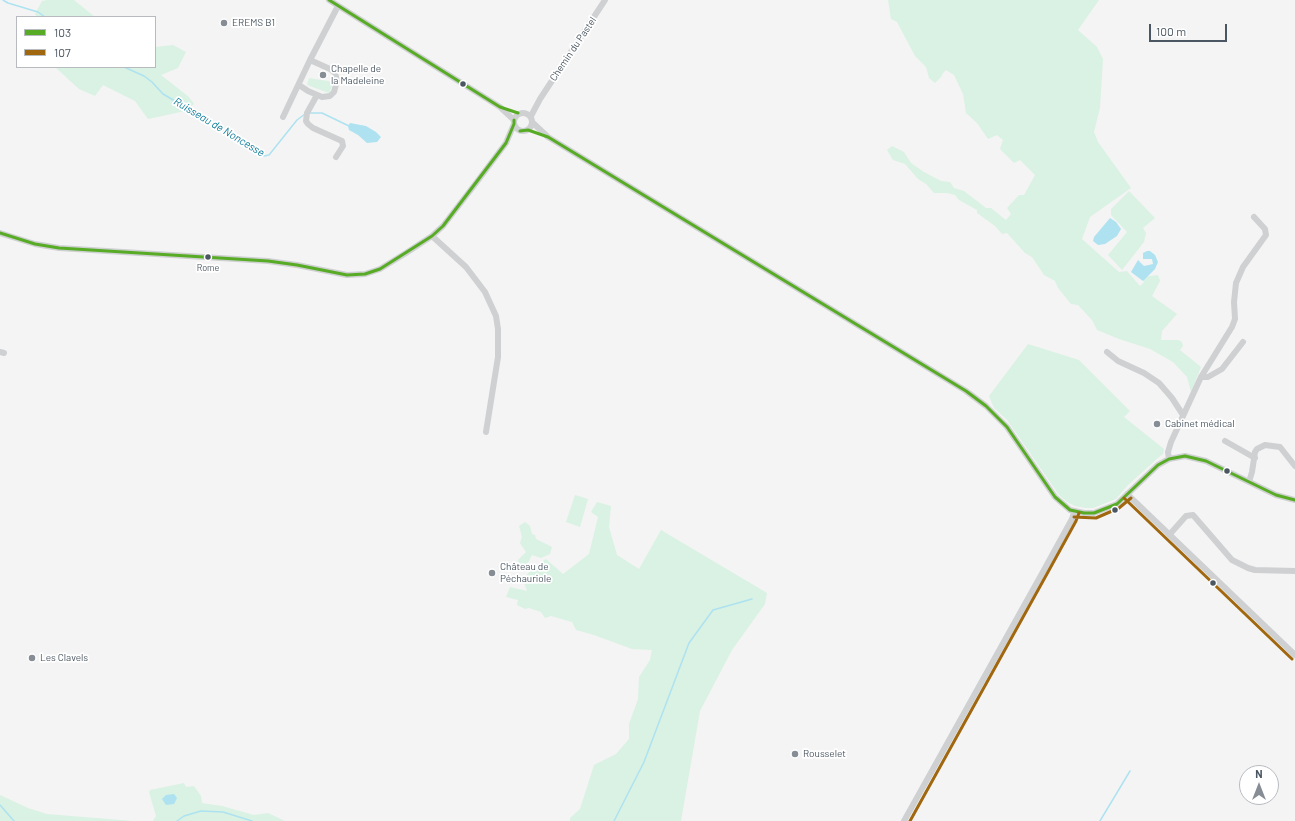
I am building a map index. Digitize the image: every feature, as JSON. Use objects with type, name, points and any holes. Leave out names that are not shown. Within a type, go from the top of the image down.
[{"type":"street","points":[[329,0],[500,107],[520,131]]},
{"type":"street","name":"Chemin du Pastel","points":[[528,130],[540,99],[605,0]]},
{"type":"street","points":[[283,117],[338,6]]},
{"type":"street","points":[[299,85],[316,96],[325,97],[330,96],[335,88],[336,79],[334,73],[330,69],[310,60]]},
{"type":"street","points":[[316,96],[307,113],[306,121],[313,128],[342,141],[343,146],[336,157]]},
{"type":"street","name":"Chemin du Pastel","points":[[506,143],[514,122],[522,113],[540,99]]},
{"type":"street","points":[[500,107],[522,113],[532,120],[548,137]]},
{"type":"street","points":[[0,233],[35,244],[59,248],[268,261],[297,265],[338,274],[354,276],[365,274],[380,269],[432,236],[452,215],[506,143],[520,131],[528,130],[548,137],[971,394],[986,406],[1007,427],[1055,497],[1063,506],[1074,512],[1094,513],[1117,504],[1155,467],[1169,458],[1185,456],[1200,459],[1281,497],[1295,500]]},
{"type":"street","points":[[1169,458],[1169,447],[1201,376],[1232,327],[1234,319],[1236,283],[1243,267],[1266,235],[1265,229],[1254,217]]},
{"type":"street","points":[[432,236],[470,272],[485,292],[496,316],[498,329],[498,357],[486,432]]},
{"type":"street","points":[[1201,376],[1208,377],[1222,369],[1243,342]]},
{"type":"street","points":[[1107,352],[1118,361],[1144,373],[1159,383],[1172,398],[1183,415]]},
{"type":"street","points":[[1225,441],[1254,458]]},
{"type":"street","points":[[1249,482],[1254,458],[1256,452],[1261,446],[1275,445],[1280,447],[1295,466]]},
{"type":"street","points":[[1127,494],[1295,655]]},
{"type":"street","points":[[904,821],[1044,570],[1072,519],[1074,512]]},
{"type":"street","points":[[1170,534],[1186,516],[1194,515],[1232,560],[1255,570],[1295,570]]},
{"type":"green space","points":[[74,0],[94,16],[36,16],[35,14],[42,1]]},
{"type":"green space","points":[[888,0],[1099,0],[1078,30],[1097,47],[1103,59],[1100,108],[1094,132],[1098,142],[1131,188],[1090,217],[1082,239],[1119,272],[1127,271],[1140,286],[1144,282],[1143,277],[1158,275],[1160,281],[1152,296],[1177,314],[1162,331],[1161,340],[1178,340],[1182,342],[1183,346],[1180,350],[1201,367],[1191,392],[1187,377],[1173,362],[1150,349],[1097,330],[1092,320],[1078,305],[1071,304],[1058,288],[1055,281],[1044,275],[1032,257],[1025,253],[1007,233],[1002,234],[995,226],[977,213],[977,210],[959,200],[955,195],[947,193],[934,193],[926,184],[918,179],[905,164],[893,160],[887,150],[892,146],[904,152],[911,163],[924,172],[941,181],[950,182],[954,188],[964,191],[986,208],[991,208],[1006,220],[1011,214],[1007,208],[1019,195],[1024,195],[1035,175],[1020,160],[1014,163],[1000,149],[1003,140],[997,135],[988,139],[977,123],[966,113],[963,94],[954,75],[946,70],[935,83],[929,78],[926,67],[915,56],[897,22],[891,19]]},
{"type":"green space","points":[[173,45],[186,52],[178,68],[161,75],[189,97],[194,104],[185,111],[148,119],[135,101],[103,85],[95,96],[79,89],[56,68],[156,68],[156,47]]},
{"type":"green space","points":[[309,78],[334,82],[329,93],[307,85]]},
{"type":"green space","points":[[1129,191],[1155,218],[1143,228],[1146,233],[1144,242],[1122,270],[1108,255],[1127,232],[1111,215],[1111,209]]},
{"type":"green space","points":[[1028,344],[1079,360],[1130,411],[1124,417],[1164,449],[1163,454],[1128,485],[1116,499],[1093,508],[1075,506],[1067,502],[1059,495],[1007,420],[994,408],[989,396]]},
{"type":"green space","points":[[575,495],[588,499],[580,527],[566,522]]},
{"type":"green space","points":[[597,502],[611,506],[609,527],[617,555],[639,569],[661,530],[767,593],[765,604],[732,650],[700,711],[681,821],[570,821],[570,818],[580,809],[594,765],[616,754],[629,739],[629,724],[638,699],[639,677],[650,660],[652,650],[632,649],[576,630],[572,622],[551,616],[545,618],[541,612],[529,608],[525,609],[517,605],[518,600],[506,597],[510,587],[527,591],[523,580],[532,568],[546,559],[563,574],[589,554],[598,517],[591,512]]},
{"type":"green space","points":[[525,522],[530,526],[532,534],[535,535],[536,539],[552,547],[550,554],[541,558],[532,555],[528,563],[520,568],[518,560],[526,552],[520,543],[522,537],[519,526]]},
{"type":"green space","points":[[184,783],[186,787],[194,786],[201,796],[202,803],[222,806],[254,815],[268,813],[285,821],[153,821],[156,816],[149,792],[150,790]]},
{"type":"green space","points":[[0,795],[28,808],[47,814],[133,821],[0,821]]},
{"type":"water","points":[[350,123],[366,126],[381,137],[377,142],[367,143],[358,135],[349,130],[348,126]]},
{"type":"water","points":[[1110,218],[1116,222],[1121,229],[1117,236],[1105,244],[1098,245],[1093,241],[1094,237]]},
{"type":"water","points":[[1150,251],[1155,255],[1158,262],[1155,269],[1143,281],[1131,272],[1138,260],[1144,266],[1153,264],[1152,259],[1143,259],[1143,253]]},
{"type":"water","points":[[174,794],[177,798],[174,804],[166,805],[162,799],[166,795]]},
{"type":"waterway","name":"Ruisseau de Noncesse","points":[[3,0],[8,3],[38,12],[44,16]]},
{"type":"waterway","name":"Ruisseau de Noncesse","points":[[126,68],[144,76],[163,94],[192,109],[212,124],[249,145],[264,156],[269,155],[297,120],[305,114]]},
{"type":"waterway","name":"Ruisseau de Noncesse","points":[[310,113],[322,113],[349,126]]},
{"type":"waterway","points":[[614,821],[644,762],[689,643],[713,610],[752,599]]},
{"type":"waterway","points":[[1100,821],[1130,771]]},
{"type":"waterway","points":[[0,805],[14,821]]},
{"type":"waterway","points":[[177,821],[184,816],[201,811],[223,812],[252,821]]},
{"type":"transit line","name":"103","points":[[329,0],[500,107],[518,113]]},
{"type":"transit line","name":"103","points":[[0,233],[35,244],[59,248],[268,261],[347,275],[365,274],[380,269],[432,236],[443,226],[506,143],[514,124],[514,120]]},
{"type":"transit line","name":"103","points":[[520,131],[528,130],[548,137],[966,391],[986,406],[1007,427],[1055,497],[1070,510],[1084,513],[1094,513],[1117,504],[1158,465],[1169,459],[1185,456],[1206,461],[1276,495],[1295,500]]},
{"type":"transit line","name":"107","points":[[1124,498],[1292,659]]},
{"type":"transit line","name":"107","points":[[1074,517],[1096,518],[1119,508],[1131,498]]},
{"type":"transit line","name":"107","points":[[910,821],[1076,521],[1079,513]]},
{"type":"place","name":"EREMS B1","points":[[224,23]]},
{"type":"place","name":"Chapelle de la Madeleine","points":[[323,75]]},
{"type":"place","name":"Rome","points":[[208,257]]},
{"type":"place","name":"Cabinet médical","points":[[1157,424]]},
{"type":"place","name":"Château de Péchauriole","points":[[492,573]]},
{"type":"place","name":"Les Clavels","points":[[32,658]]},
{"type":"place","name":"Rousselet","points":[[795,754]]}]
